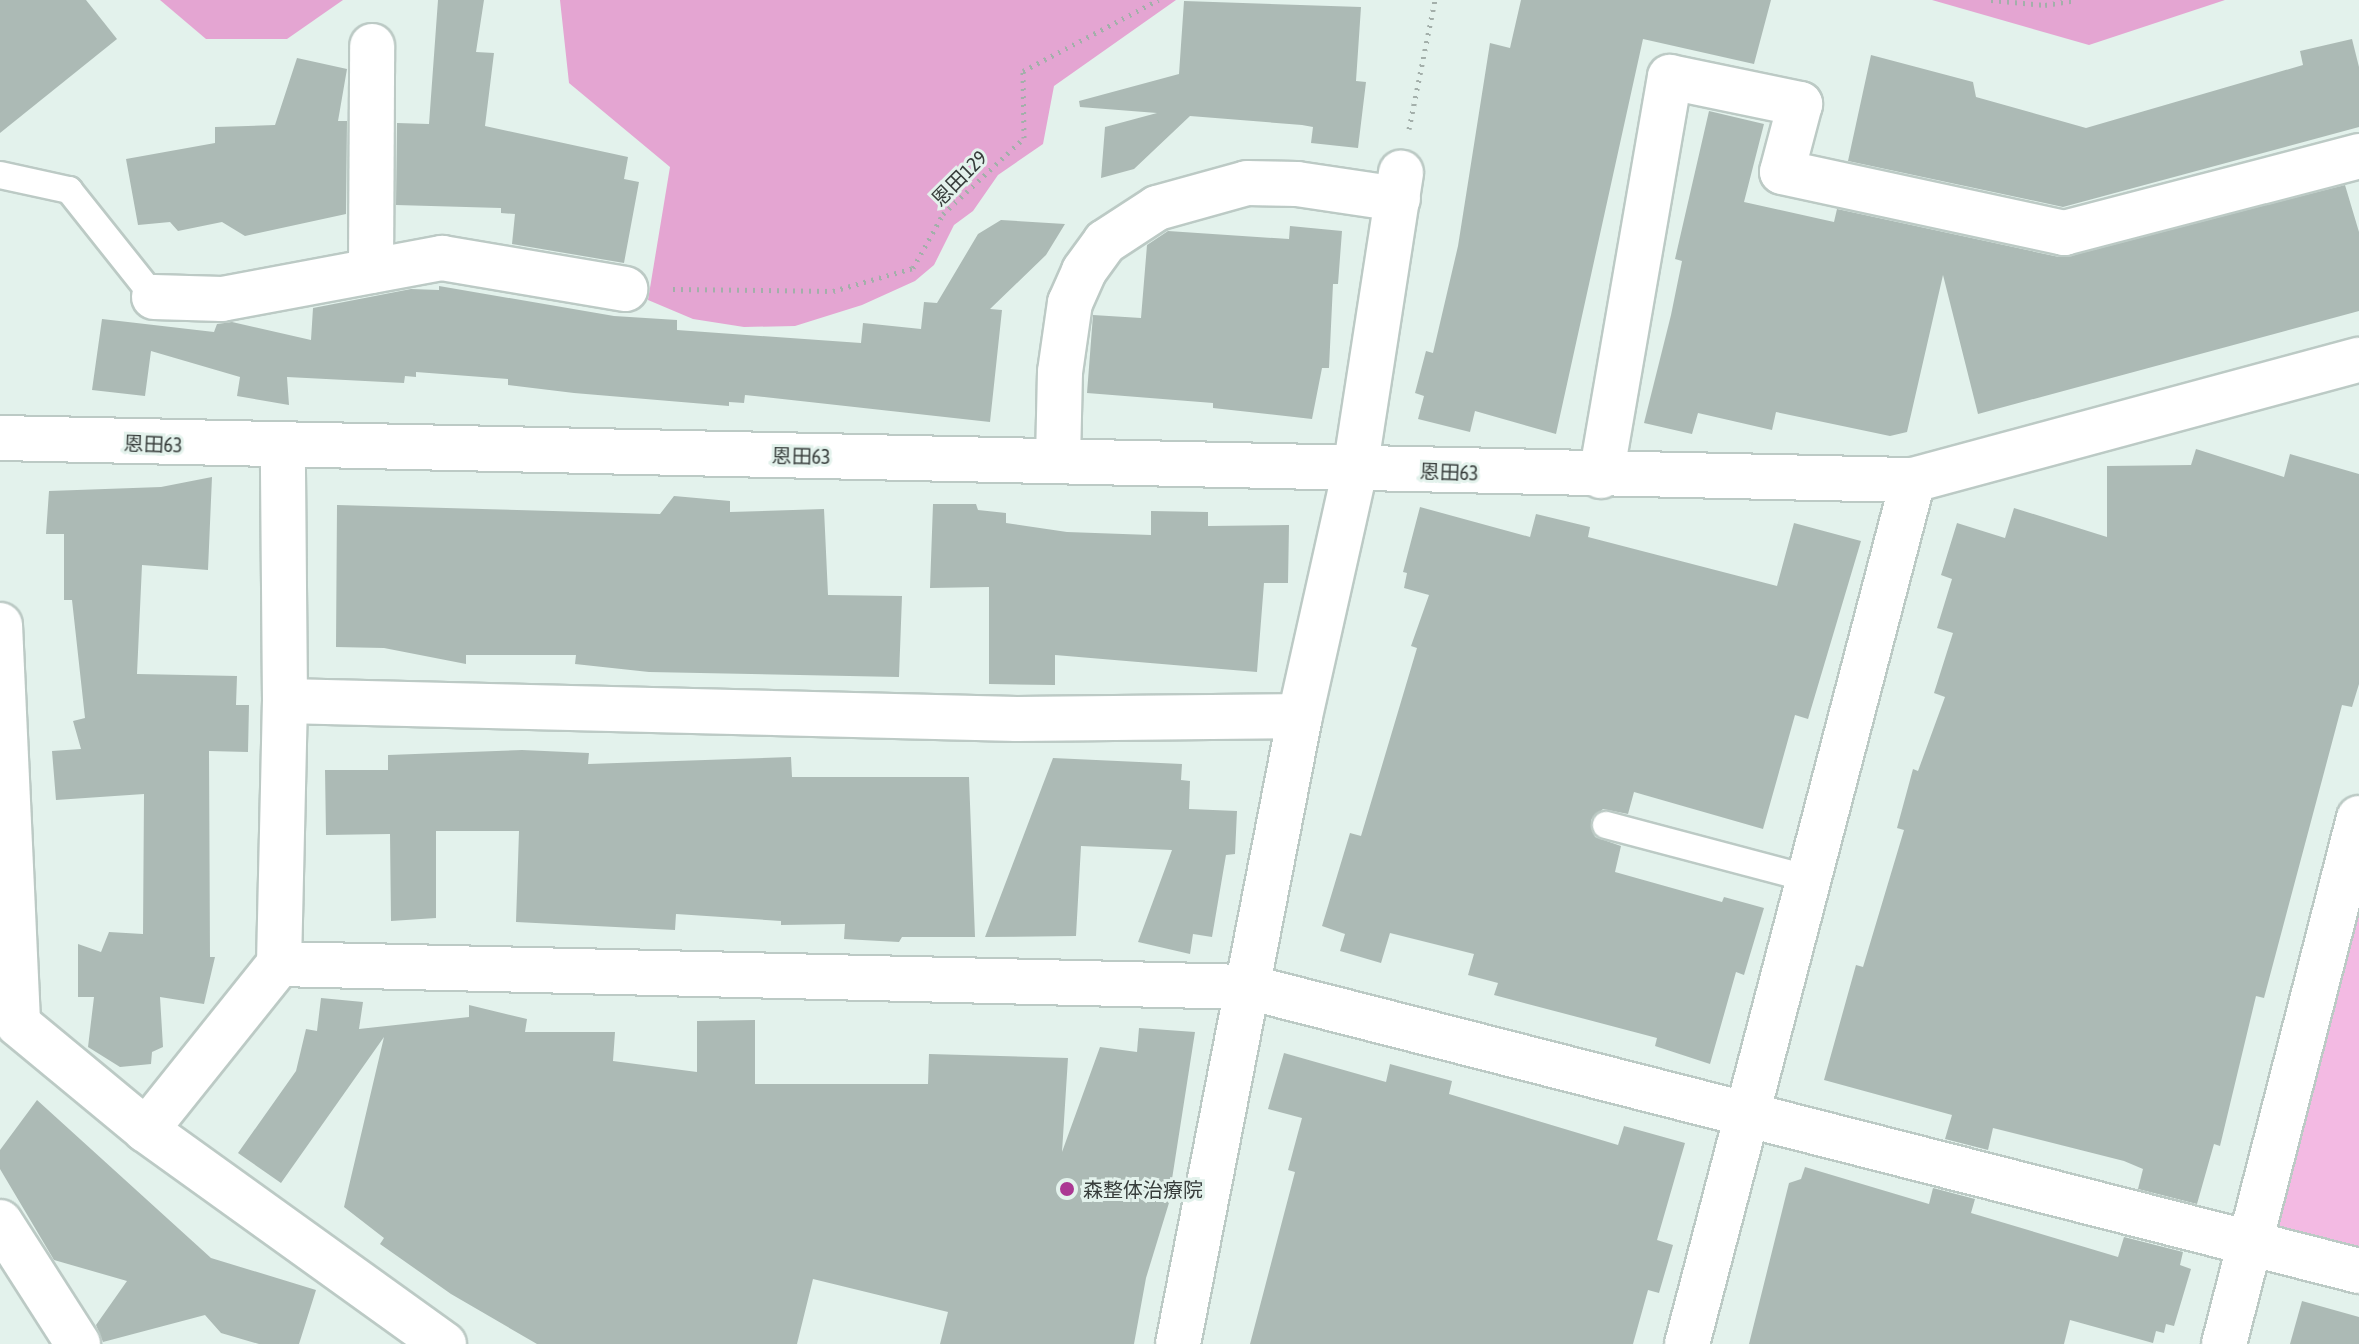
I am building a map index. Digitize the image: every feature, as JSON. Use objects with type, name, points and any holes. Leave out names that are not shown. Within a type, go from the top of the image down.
[{"type":"street","points":[[371,271],[372,46]]},
{"type":"street","points":[[1601,476],[1670,77],[1800,104],[1782,172],[2064,233],[2359,156]]},
{"type":"street","points":[[1058,460],[1060,372],[1070,303],[1084,271],[1105,242],[1157,208],[1247,183],[1399,186],[1355,470],[1300,716],[1178,1344]]},
{"type":"street","points":[[154,297],[222,299],[442,258],[625,289]]},
{"type":"street","name":"恩田63","points":[[0,438],[283,448],[1058,460],[1601,476],[1913,480],[2359,360]]},
{"type":"street","points":[[146,1130],[279,964],[285,701],[283,448]]},
{"type":"street","points":[[1687,1344],[1743,1116],[1913,480]]},
{"type":"street","points":[[0,625],[6,889],[18,1040],[444,1344]]},
{"type":"street","points":[[285,701],[1017,719],[1300,716]]},
{"type":"street","points":[[2224,1344],[2359,818]]},
{"type":"street","points":[[279,964],[1248,987],[2359,1271]]},
{"type":"street","points":[[0,1222],[78,1344]]},
{"type":"lane","points":[[0,175],[69,190],[154,297]]},
{"type":"lane","points":[[1606,825],[1807,878]]},
{"type":"path","name":"恩田129","points":[[625,289],[833,291],[913,268],[943,214],[1024,138],[1023,71],[1158,0]]},
{"type":"path","points":[[1399,186],[1435,0]]},
{"type":"path","points":[[1991,0],[2045,5],[2077,0]]},
{"type":"shaded area","points":[[160,0],[343,0],[287,39],[206,39]]},
{"type":"shaded area","points":[[560,0],[1176,0],[1054,86],[1043,144],[998,175],[973,211],[954,225],[934,265],[915,281],[862,305],[795,326],[744,327],[693,319],[648,300],[670,167],[569,83]]},
{"type":"shaded area","points":[[1932,0],[2225,0],[2089,45]]},
{"type":"shaded area","points":[[2359,818],[2359,1271],[2251,1245]]},
{"type":"building","points":[[0,0],[86,0],[117,39],[0,133]]},
{"type":"building","points":[[438,0],[484,0],[476,52],[494,53],[485,126],[628,157],[624,179],[639,182],[624,263],[512,244],[515,214],[501,213],[501,208],[396,205],[397,123],[429,124]]},
{"type":"building","points":[[1521,0],[1771,0],[1754,64],[1643,39],[1556,434],[1475,411],[1470,432],[1418,419],[1424,396],[1415,393],[1426,351],[1433,353],[1458,246],[1490,43],[1510,48]]},
{"type":"building","points":[[1184,1],[1361,7],[1356,81],[1366,82],[1358,148],[1311,143],[1313,127],[1190,116],[1134,169],[1101,178],[1105,127],[1157,113],[1080,107],[1079,101],[1179,74]]},
{"type":"building","points":[[2352,39],[2359,67],[2359,127],[2063,207],[1848,161],[1871,55],[1973,82],[1976,97],[2086,128],[2303,65],[2300,51]]},
{"type":"building","points":[[297,58],[347,69],[338,121],[347,121],[346,214],[245,236],[222,222],[178,231],[170,222],[138,225],[126,159],[215,143],[215,127],[275,125]]},
{"type":"building","points":[[1709,111],[1764,124],[1744,202],[1834,222],[1837,209],[2059,257],[2345,185],[2359,232],[2359,311],[1978,414],[1943,275],[1907,432],[1890,436],[1776,412],[1772,430],[1698,413],[1692,434],[1644,423],[1671,315],[1682,261],[1675,259]]},
{"type":"building","points":[[1001,220],[1065,224],[1046,255],[990,309],[1002,310],[990,422],[745,395],[744,403],[729,402],[729,406],[574,393],[508,385],[508,379],[416,372],[416,377],[405,376],[404,383],[287,377],[289,405],[237,396],[240,377],[151,351],[145,396],[92,390],[102,319],[214,332],[217,324],[232,322],[311,340],[313,308],[411,289],[439,290],[439,286],[614,316],[677,320],[677,330],[861,343],[863,323],[921,329],[924,302],[937,303],[978,234]]},
{"type":"building","points":[[1290,226],[1342,231],[1338,284],[1333,284],[1329,368],[1322,368],[1312,419],[1213,408],[1213,403],[1087,393],[1093,315],[1141,318],[1147,245],[1168,231],[1289,239]]},
{"type":"building","points":[[2196,449],[2284,477],[2290,454],[2359,474],[2359,684],[2352,707],[2342,705],[2264,998],[2256,996],[2220,1146],[2214,1144],[2197,1204],[2138,1189],[2143,1169],[2124,1161],[1993,1128],[1988,1150],[1945,1139],[1952,1115],[1824,1080],[1856,965],[1863,967],[1904,830],[1897,828],[1913,769],[1918,771],[1945,697],[1934,693],[1953,633],[1937,628],[1952,579],[1941,575],[1957,523],[2005,538],[2014,508],[2107,537],[2107,466],[2191,465]]},
{"type":"building","points":[[212,477],[208,570],[142,565],[137,674],[237,676],[236,705],[249,705],[248,752],[209,751],[210,957],[215,957],[204,1004],[160,997],[163,1047],[152,1052],[151,1064],[120,1067],[88,1047],[94,997],[78,997],[78,944],[101,952],[109,932],[143,934],[144,794],[56,800],[52,751],[81,749],[73,721],[85,718],[72,600],[64,600],[64,534],[46,534],[49,491],[161,487]]},
{"type":"building","points":[[674,496],[730,501],[730,512],[824,509],[828,595],[902,596],[899,677],[649,672],[575,664],[576,655],[466,655],[466,664],[384,648],[336,647],[337,505],[660,514]]},
{"type":"building","points":[[933,504],[976,504],[978,510],[1006,513],[1006,523],[1067,532],[1151,535],[1151,511],[1208,512],[1208,526],[1289,525],[1288,583],[1264,583],[1257,672],[1055,655],[1055,685],[989,684],[989,587],[930,588]]},
{"type":"building","points":[[1420,507],[1530,537],[1536,514],[1590,527],[1588,537],[1777,586],[1794,523],[1861,541],[1808,719],[1795,715],[1763,829],[1634,792],[1628,814],[1603,809],[1591,820],[1595,837],[1621,846],[1615,872],[1722,902],[1724,897],[1764,908],[1744,975],[1736,972],[1710,1064],[1655,1046],[1657,1038],[1494,995],[1498,983],[1468,975],[1474,954],[1390,933],[1381,963],[1340,951],[1345,934],[1322,926],[1350,833],[1361,836],[1417,648],[1411,646],[1429,595],[1404,588],[1407,573],[1403,572]]},
{"type":"building","points":[[522,750],[589,753],[588,764],[791,757],[792,777],[969,777],[975,937],[902,937],[899,942],[844,939],[845,924],[781,925],[781,921],[676,914],[675,930],[516,922],[519,831],[436,831],[436,918],[391,921],[390,834],[326,835],[325,770],[388,770],[388,755]]},
{"type":"building","points":[[1053,758],[1182,764],[1181,780],[1190,781],[1189,809],[1237,811],[1235,854],[1226,855],[1212,937],[1193,934],[1190,954],[1138,942],[1172,850],[1081,846],[1076,936],[985,937]]},
{"type":"building","points":[[321,998],[363,1002],[359,1029],[469,1017],[469,1005],[527,1019],[525,1032],[615,1032],[613,1061],[697,1072],[697,1021],[755,1020],[755,1084],[928,1084],[929,1054],[1068,1058],[1062,1152],[1100,1047],[1137,1052],[1139,1028],[1195,1032],[1172,1179],[1176,1180],[1146,1278],[1134,1344],[940,1344],[948,1312],[813,1279],[797,1344],[537,1344],[451,1294],[380,1244],[384,1238],[344,1207],[384,1037],[281,1183],[238,1153],[296,1071],[306,1029],[317,1031]]},
{"type":"building","points":[[1284,1053],[1386,1082],[1390,1064],[1452,1081],[1449,1094],[1618,1145],[1624,1126],[1685,1143],[1657,1240],[1673,1245],[1659,1293],[1648,1290],[1633,1344],[1250,1344],[1295,1172],[1288,1170],[1302,1118],[1268,1109]]},
{"type":"building","points":[[37,1100],[211,1258],[316,1290],[299,1344],[259,1344],[221,1333],[205,1315],[103,1342],[96,1325],[127,1281],[54,1260],[0,1169],[0,1150]]},
{"type":"building","points":[[1805,1167],[1929,1204],[1933,1188],[1975,1199],[1971,1213],[2118,1257],[2124,1237],[2183,1252],[2180,1265],[2191,1269],[2174,1326],[2166,1324],[2164,1333],[2156,1331],[2153,1343],[2070,1320],[2064,1344],[1749,1344],[1789,1183],[1801,1179]]},
{"type":"building","points":[[2302,1301],[2359,1317],[2359,1344],[2290,1344]]},
{"type":"place","name":"森整体治療院","points":[[1067,1189]]}]
